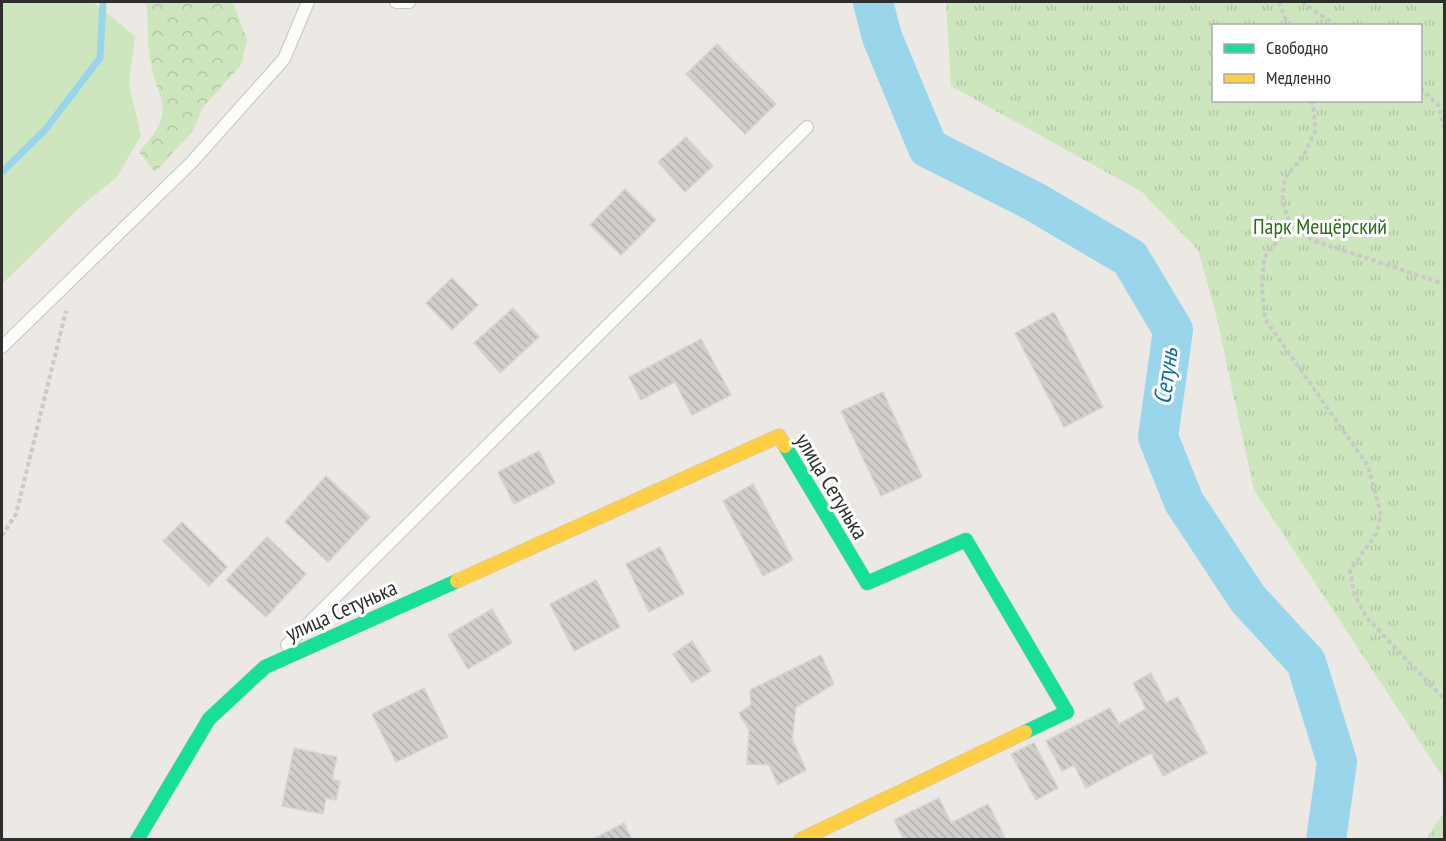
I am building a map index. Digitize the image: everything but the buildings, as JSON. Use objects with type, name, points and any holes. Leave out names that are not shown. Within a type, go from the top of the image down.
[{"type":"street","name":"улица Сетунька","points":[[137,840],[209,719],[265,667],[779,436],[867,584],[966,540],[1067,712],[800,840]]},
{"type":"lane","points":[[2,347],[192,162],[284,59],[308,2]]},
{"type":"lane","points":[[396,2],[409,2]]},
{"type":"lane","points":[[265,667],[807,127]]},
{"type":"path","points":[[1279,2],[1287,24]]},
{"type":"path","points":[[1302,2],[1334,24]]},
{"type":"path","points":[[1422,90],[1439,106],[1444,128]]},
{"type":"path","points":[[1312,102],[1315,131],[1304,155],[1285,178],[1282,202],[1290,224],[1312,240],[1444,284]]},
{"type":"path","points":[[1290,224],[1264,258],[1262,288],[1265,319],[1368,466],[1381,515],[1376,534],[1350,570],[1354,594],[1367,618],[1444,699]]},
{"type":"path","points":[[2,536],[16,514],[74,277]]},
{"type":"green space","points":[[2,2],[93,2],[135,36],[129,84],[141,135],[117,177],[79,208],[2,284]]},
{"type":"green space","points":[[145,2],[233,2],[247,40],[241,65],[204,106],[192,132],[155,172],[139,152],[151,138],[162,116],[161,98],[150,59]]},
{"type":"green space","name":"Парк Мещёрский","points":[[946,2],[1444,2],[1444,779],[1254,490],[1215,310],[1198,250],[1142,192],[951,86]]},
{"type":"green space","points":[[1444,812],[1444,839],[1426,839]]},
{"type":"waterway","points":[[2,172],[45,130],[100,58],[103,2]]},
{"type":"waterway","name":"Сетунь","points":[[873,2],[882,37],[928,148],[1035,202],[1130,258],[1173,330],[1158,437],[1184,502],[1248,599],[1306,662],[1337,762],[1326,840]]},
{"type":"traffic: fast","points":[[785,446],[867,583],[966,540],[1067,712],[1025,732]]},
{"type":"traffic: fast","points":[[137,840],[209,719],[265,667],[457,581]]},
{"type":"traffic: slow","points":[[457,581],[779,436],[785,446]]},
{"type":"traffic: slow","points":[[800,840],[1025,732]]}]
